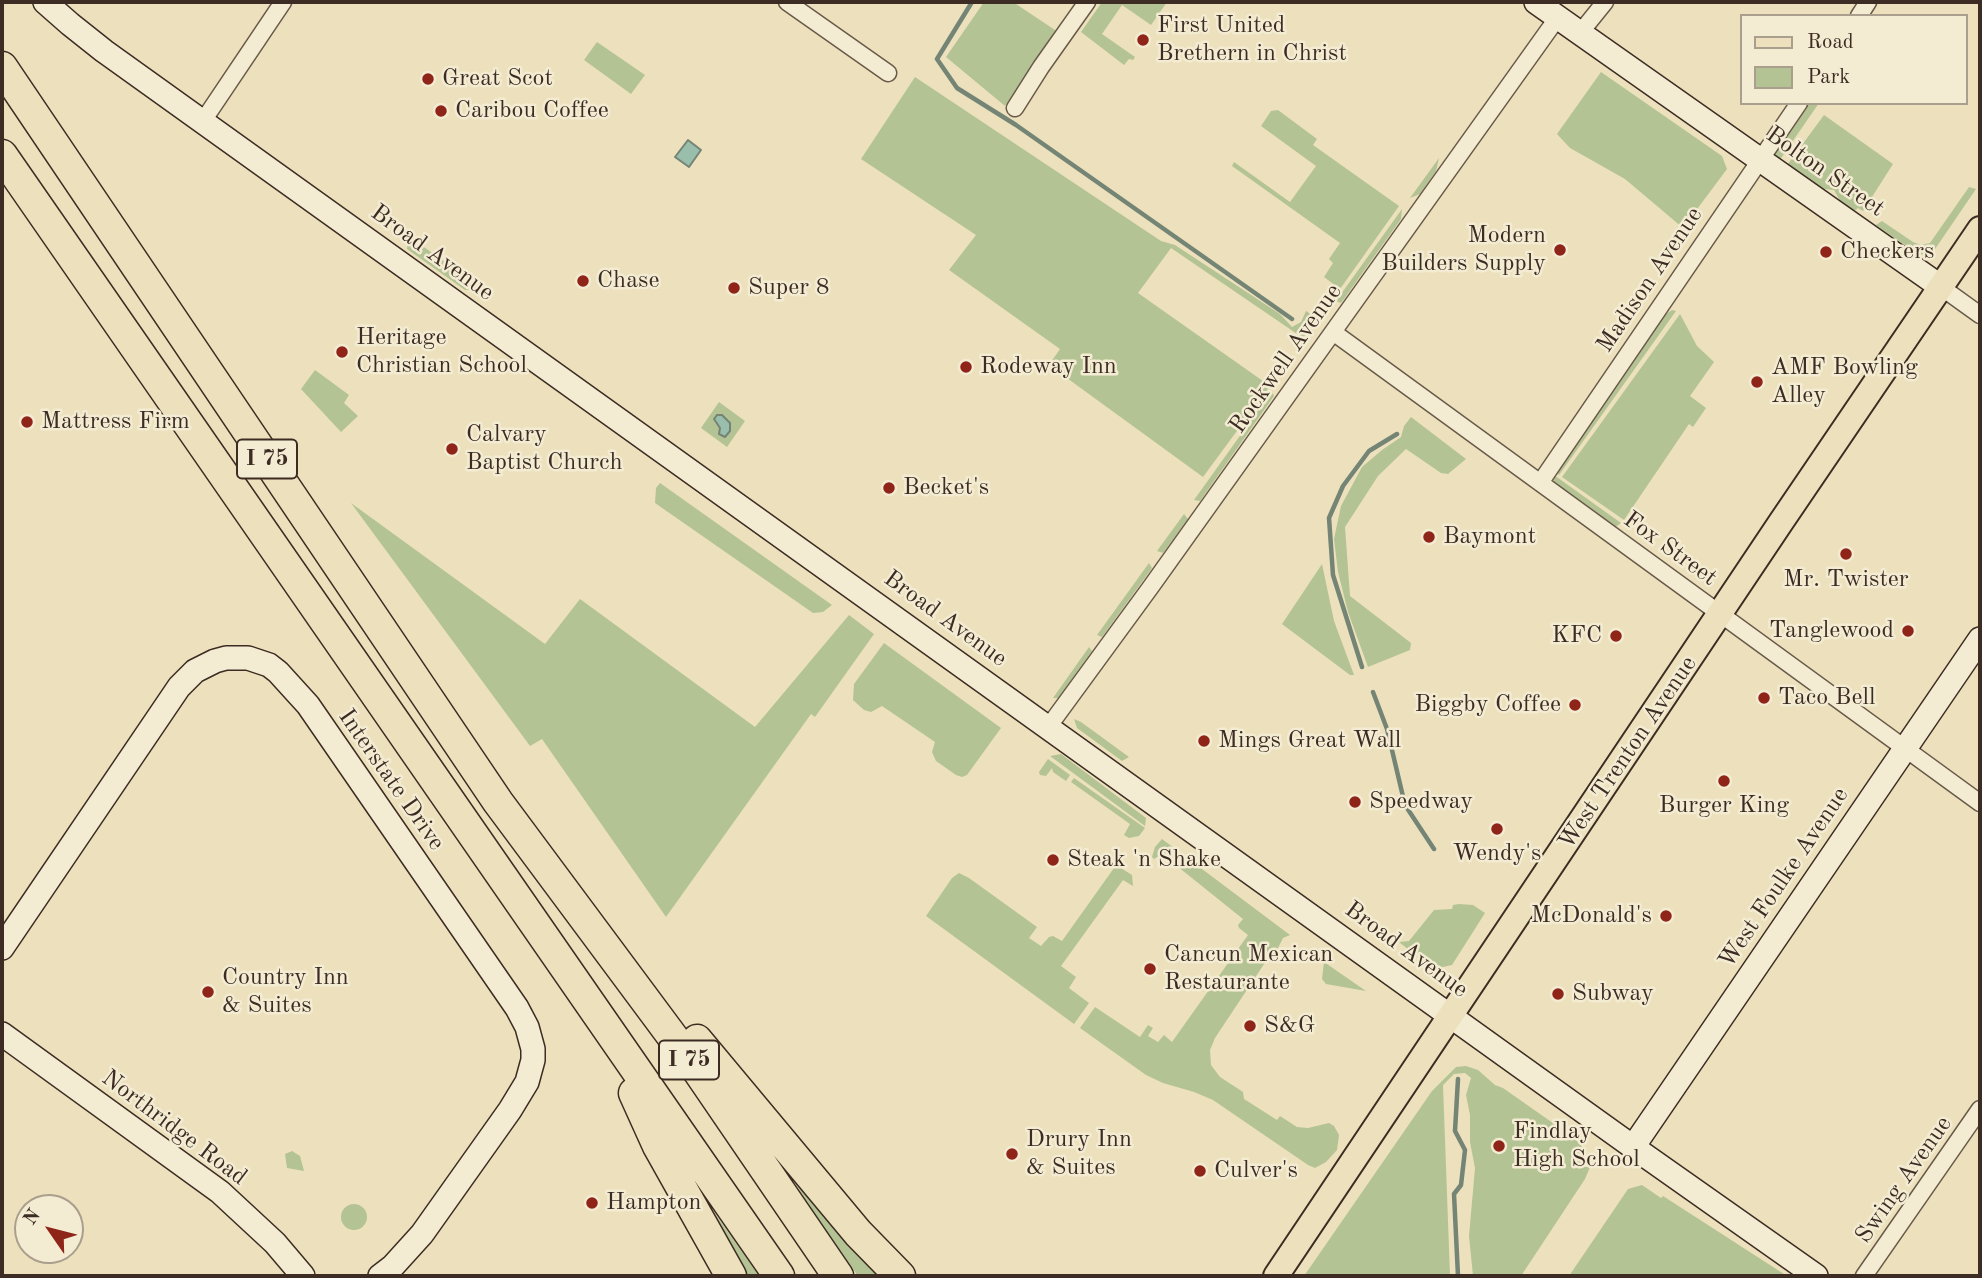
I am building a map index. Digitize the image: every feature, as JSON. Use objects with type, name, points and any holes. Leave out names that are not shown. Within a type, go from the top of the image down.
[{"type":"highway","name":"I 75","points":[[2,67],[498,802],[698,1071],[838,1276]]},
{"type":"highway","name":"I 75","points":[[2,155],[779,1276]]},
{"type":"highway","points":[[498,802],[849,1222],[900,1276]]},
{"type":"highway","points":[[600,1019],[658,1146],[731,1276]]},
{"type":"main road","name":"Broad Avenue","points":[[46,2],[95,44],[1816,1276]]},
{"type":"main road","name":"Bolton Street","points":[[1536,2],[1941,287]]},
{"type":"main road","name":"West Trenton Avenue","points":[[1276,1276],[1980,229]]},
{"type":"main road","name":"West Foulke Avenue","points":[[1633,1147],[1980,639]]},
{"type":"main road","name":"Interstate Drive","points":[[2,948],[179,687],[195,671],[226,658],[248,658],[278,672],[308,705],[517,1008],[527,1027],[533,1049],[527,1082],[510,1110],[422,1234],[401,1258],[380,1276]]},
{"type":"main road","name":"Northridge Road","points":[[2,1034],[220,1192],[275,1243],[303,1276]]},
{"type":"street","points":[[203,121],[283,2]]},
{"type":"street","points":[[787,2],[804,7],[888,73]]},
{"type":"street","points":[[1015,108],[1087,2]]},
{"type":"street","points":[[1580,33],[1605,2]]},
{"type":"street","name":"Rockwell Avenue","points":[[1049,726],[1558,17]]},
{"type":"street","name":"Madison Avenue","points":[[1540,482],[1797,105]]},
{"type":"street","name":"Bolton Street","points":[[1941,287],[1980,315]]},
{"type":"street","name":"Fox Street","points":[[1333,332],[1980,803]]},
{"type":"street","name":"Swing Avenue","points":[[1864,1276],[1980,1109]]},
{"type":"green space","points":[[984,2],[1013,2],[1058,32],[1005,106],[946,57]]},
{"type":"green space","points":[[1102,2],[1167,2],[1151,25],[1122,5],[1102,34],[1135,57],[1124,65],[1081,32]]},
{"type":"green space","points":[[597,42],[645,75],[631,94],[584,60]]},
{"type":"green space","points":[[1601,72],[1722,156],[1727,169],[1683,228],[1625,179],[1570,148],[1557,134]]},
{"type":"green space","points":[[915,77],[1161,241],[1175,245],[1280,314],[1292,327],[1301,322],[1306,311],[1318,319],[1303,338],[1171,248],[1138,293],[1270,386],[1203,477],[1049,365],[1060,349],[949,270],[976,235],[861,159]]},
{"type":"green space","points":[[1802,105],[1818,105],[1777,164],[1775,158],[1778,139]]},
{"type":"green space","points":[[1278,110],[1317,139],[1313,145],[1399,206],[1340,289],[1324,277],[1333,263],[1329,259],[1340,243],[1232,166],[1234,162],[1290,202],[1316,166],[1261,126],[1271,111]]},
{"type":"green space","points":[[1824,115],[1893,164],[1863,211],[1858,208],[1852,213],[1843,206],[1834,190],[1815,188],[1785,168]]},
{"type":"green space","points":[[1439,158],[1436,171],[1420,194],[1410,198]]},
{"type":"green space","points":[[1969,187],[1976,189],[1931,255],[1918,254],[1876,225],[1882,221],[1913,242],[1921,245],[1930,243]]},
{"type":"green space","points":[[1402,209],[1401,219],[1341,303],[1336,301]]},
{"type":"green space","points":[[408,236],[477,284],[472,289],[465,290],[407,249]]},
{"type":"green space","points":[[1672,310],[1676,311],[1559,475],[1556,472],[1663,316]]},
{"type":"green space","points":[[1680,314],[1697,346],[1714,362],[1690,396],[1706,408],[1693,427],[1689,424],[1624,520],[1562,477]]},
{"type":"green space","points":[[315,370],[349,395],[344,403],[358,416],[341,432],[301,389]]},
{"type":"green space","points":[[1272,391],[1274,396],[1200,501],[1194,500]]},
{"type":"green space","points":[[719,402],[745,421],[727,447],[701,428]]},
{"type":"green space","points":[[1411,417],[1466,459],[1448,474],[1441,473],[1406,449],[1378,476],[1345,527],[1350,596],[1411,643],[1410,650],[1368,667],[1348,612],[1338,572],[1334,539],[1341,506],[1362,467],[1401,437],[1404,426]]},
{"type":"green space","points":[[1554,475],[1621,523],[1614,528],[1554,484]]},
{"type":"green space","points":[[660,483],[832,605],[823,612],[813,613],[655,503],[656,488]]},
{"type":"green space","points":[[351,503],[545,644],[580,599],[755,727],[849,615],[874,634],[815,717],[811,714],[666,917],[542,739],[530,746]]},
{"type":"green space","points":[[1184,514],[1188,519],[1163,553],[1157,551]]},
{"type":"green space","points":[[1149,563],[1152,568],[1102,637],[1097,635]]},
{"type":"green space","points":[[1322,564],[1334,621],[1354,675],[1350,675],[1282,624]]},
{"type":"green space","points":[[884,643],[1001,728],[967,775],[956,775],[936,761],[932,752],[935,742],[882,706],[871,712],[864,710],[853,700],[854,684]]},
{"type":"green space","points":[[1089,647],[1092,651],[1058,698],[1053,698]]},
{"type":"green space","points":[[1074,719],[1129,757],[1122,761],[1077,728]]},
{"type":"green space","points":[[1061,754],[1146,818],[1145,826],[1050,756]]},
{"type":"green space","points":[[1048,759],[1070,775],[1066,781],[1053,772],[1052,768],[1046,776],[1040,775],[1039,772]]},
{"type":"green space","points":[[1074,778],[1145,828],[1139,836],[1129,838],[1124,835],[1130,824],[1071,782]]},
{"type":"green space","points":[[1162,839],[1290,935],[1283,938],[1277,950],[1272,952],[1215,1038],[1210,1050],[1211,1065],[1220,1077],[1243,1092],[1244,1099],[1277,1120],[1280,1116],[1297,1127],[1308,1128],[1329,1123],[1334,1126],[1339,1135],[1337,1150],[1326,1162],[1315,1168],[1213,1100],[1146,1075],[1080,1028],[1095,1007],[1140,1037],[1148,1025],[1153,1028],[1148,1036],[1158,1042],[1164,1035],[1172,1042],[1248,935],[1238,925],[1243,919],[1162,854],[1154,859],[1152,857],[1155,847]]},
{"type":"green space","points":[[1110,861],[1132,875],[1133,886],[1123,880],[1061,966],[1076,977],[1069,988],[1089,1003],[1074,1024],[926,916],[952,878],[959,873],[1037,927],[1029,938],[1041,946],[1053,936],[1062,941],[1114,868],[1107,864]]},
{"type":"green space","points":[[1453,905],[1473,905],[1485,913],[1452,965],[1433,969],[1399,942],[1409,941],[1434,910],[1452,909]]},
{"type":"green space","points":[[1324,962],[1366,991],[1326,984],[1322,979]]},
{"type":"green space","points":[[1466,1066],[1478,1070],[1495,1085],[1570,1135],[1581,1145],[1585,1154],[1585,1167],[1590,1167],[1585,1179],[1521,1276],[1473,1276],[1469,1236],[1475,1168],[1466,1095],[1471,1078],[1465,1073],[1454,1074],[1443,1085],[1450,1276],[1304,1276],[1432,1091],[1456,1067]]},
{"type":"green space","points":[[292,1151],[300,1156],[304,1171],[287,1168],[285,1154]]},
{"type":"green space","points":[[777,1155],[884,1276],[858,1276]]},
{"type":"green space","points":[[1642,1185],[1787,1276],[1569,1276],[1628,1189]]},
{"type":"green space","points":[[354,1204],[363,1208],[367,1217],[363,1226],[354,1230],[345,1226],[341,1217],[345,1208]]},
{"type":"green space","points":[[709,1205],[759,1276],[741,1276],[708,1212]]},
{"type":"shaded area","points":[[688,140],[701,150],[689,167],[675,157]]},
{"type":"shaded area","points":[[717,415],[722,415],[730,423],[730,431],[725,437],[719,434],[720,428],[714,419]]},
{"type":"waterway","points":[[972,2],[937,59],[957,88],[1016,125],[1292,319]]},
{"type":"waterway","points":[[1362,667],[1333,575],[1329,518],[1343,486],[1369,451],[1397,434]]},
{"type":"waterway","points":[[1373,692],[1387,729],[1405,805],[1434,849]]},
{"type":"waterway","points":[[1458,1079],[1455,1131],[1465,1150],[1461,1185],[1454,1194],[1458,1276]]},
{"type":"place","name":"First United Brethern in Christ","points":[[1143,40]]},
{"type":"place","name":"Great Scot","points":[[428,79]]},
{"type":"place","name":"Caribou Coffee","points":[[441,111]]},
{"type":"place","name":"Modern Builders Supply","points":[[1560,250]]},
{"type":"place","name":"Checkers","points":[[1826,252]]},
{"type":"place","name":"Chase","points":[[583,281]]},
{"type":"place","name":"Super 8","points":[[734,288]]},
{"type":"place","name":"Heritage Christian School","points":[[342,352]]},
{"type":"place","name":"Rodeway Inn","points":[[966,367]]},
{"type":"place","name":"AMF Bowling Alley","points":[[1757,382]]},
{"type":"place","name":"Mattress Firm","points":[[27,422]]},
{"type":"place","name":"Calvary Baptist Church","points":[[452,449]]},
{"type":"place","name":"Becket's","points":[[889,488]]},
{"type":"place","name":"Baymont","points":[[1429,537]]},
{"type":"place","name":"Mr. Twister","points":[[1846,554]]},
{"type":"place","name":"Tanglewood","points":[[1908,631]]},
{"type":"place","name":"KFC","points":[[1616,636]]},
{"type":"place","name":"Taco Bell","points":[[1764,698]]},
{"type":"place","name":"Biggby Coffee","points":[[1575,705]]},
{"type":"place","name":"Mings Great Wall","points":[[1204,741]]},
{"type":"place","name":"Burger King","points":[[1724,781]]},
{"type":"place","name":"Speedway","points":[[1355,802]]},
{"type":"place","name":"Wendy's","points":[[1497,829]]},
{"type":"place","name":"Steak 'n Shake","points":[[1053,860]]},
{"type":"place","name":"McDonald's","points":[[1666,916]]},
{"type":"place","name":"Cancun Mexican Restaurante","points":[[1150,969]]},
{"type":"place","name":"Country Inn & Suites","points":[[208,992]]},
{"type":"place","name":"Subway","points":[[1558,994]]},
{"type":"place","name":"S&G","points":[[1250,1026]]},
{"type":"place","name":"Findlay High School","points":[[1499,1146]]},
{"type":"place","name":"Drury Inn & Suites","points":[[1012,1154]]},
{"type":"place","name":"Culver's","points":[[1200,1171]]},
{"type":"place","name":"Hampton","points":[[592,1203]]}]
